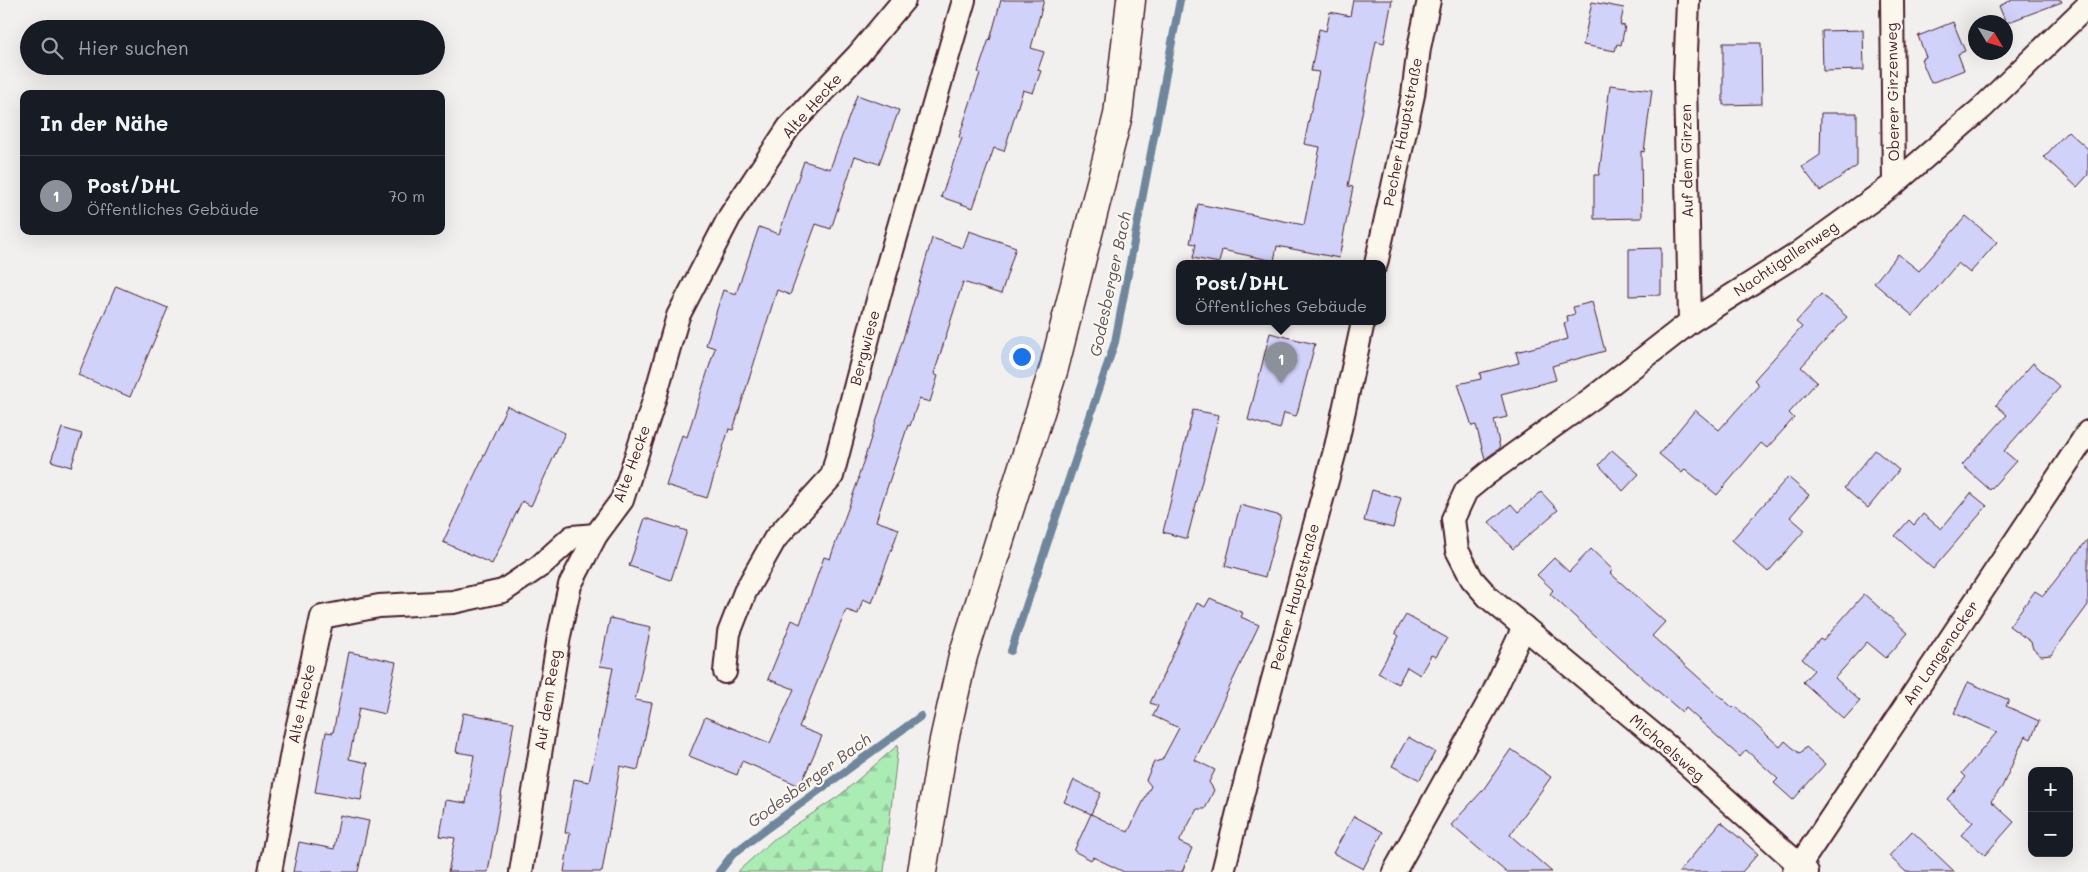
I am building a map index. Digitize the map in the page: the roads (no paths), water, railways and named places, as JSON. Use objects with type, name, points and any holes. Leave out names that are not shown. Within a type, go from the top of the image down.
[{"type":"main road","points":[[922,872],[942,749],[963,656],[1054,368],[1118,115],[1132,0]]},
{"type":"street","name":"Alte Hecke","points":[[270,872],[293,748],[322,617],[379,606],[453,602],[503,590],[540,566],[572,538],[596,534],[622,500],[652,407],[678,316],[730,216],[789,127],[858,55],[904,0]]},
{"type":"street","name":"Bergwiese","points":[[725,672],[729,633],[745,592],[775,539],[832,476],[879,296],[964,0]]},
{"type":"street","name":"Pecher Hauptstraße","points":[[1377,260],[1412,95],[1429,0]]},
{"type":"street","name":"Auf dem Girzen","points":[[1688,0],[1685,79],[1690,322]]},
{"type":"street","name":"Oberer Girzenweg","points":[[1892,0],[1894,184]]},
{"type":"street","name":"Nachtigallenweg","points":[[1466,491],[1488,472],[1594,397],[1690,322],[1796,255],[1894,184],[1982,108],[2088,6]]},
{"type":"street","name":"Pecher Hauptstraße","points":[[1223,872],[1249,768],[1336,447],[1362,325]]},
{"type":"street","name":"Am Langenacker","points":[[1800,870],[2088,432]]},
{"type":"street","name":"Michaelsweg","points":[[1466,491],[1453,519],[1457,550],[1472,580],[1489,598],[1666,745],[1800,870]]},
{"type":"street","name":"Auf dem Reeg","points":[[521,872],[558,636],[570,585],[596,534]]},
{"type":"street","points":[[1394,872],[1491,698],[1524,627]]},
{"type":"waterway","name":"Godesberger Bach","points":[[1011,651],[1115,342],[1180,0]]},
{"type":"waterway","name":"Godesberger Bach","points":[[719,872],[733,854],[921,716]]},
{"type":"place","name":"Post/DHL","points":[[1281,383]]}]
